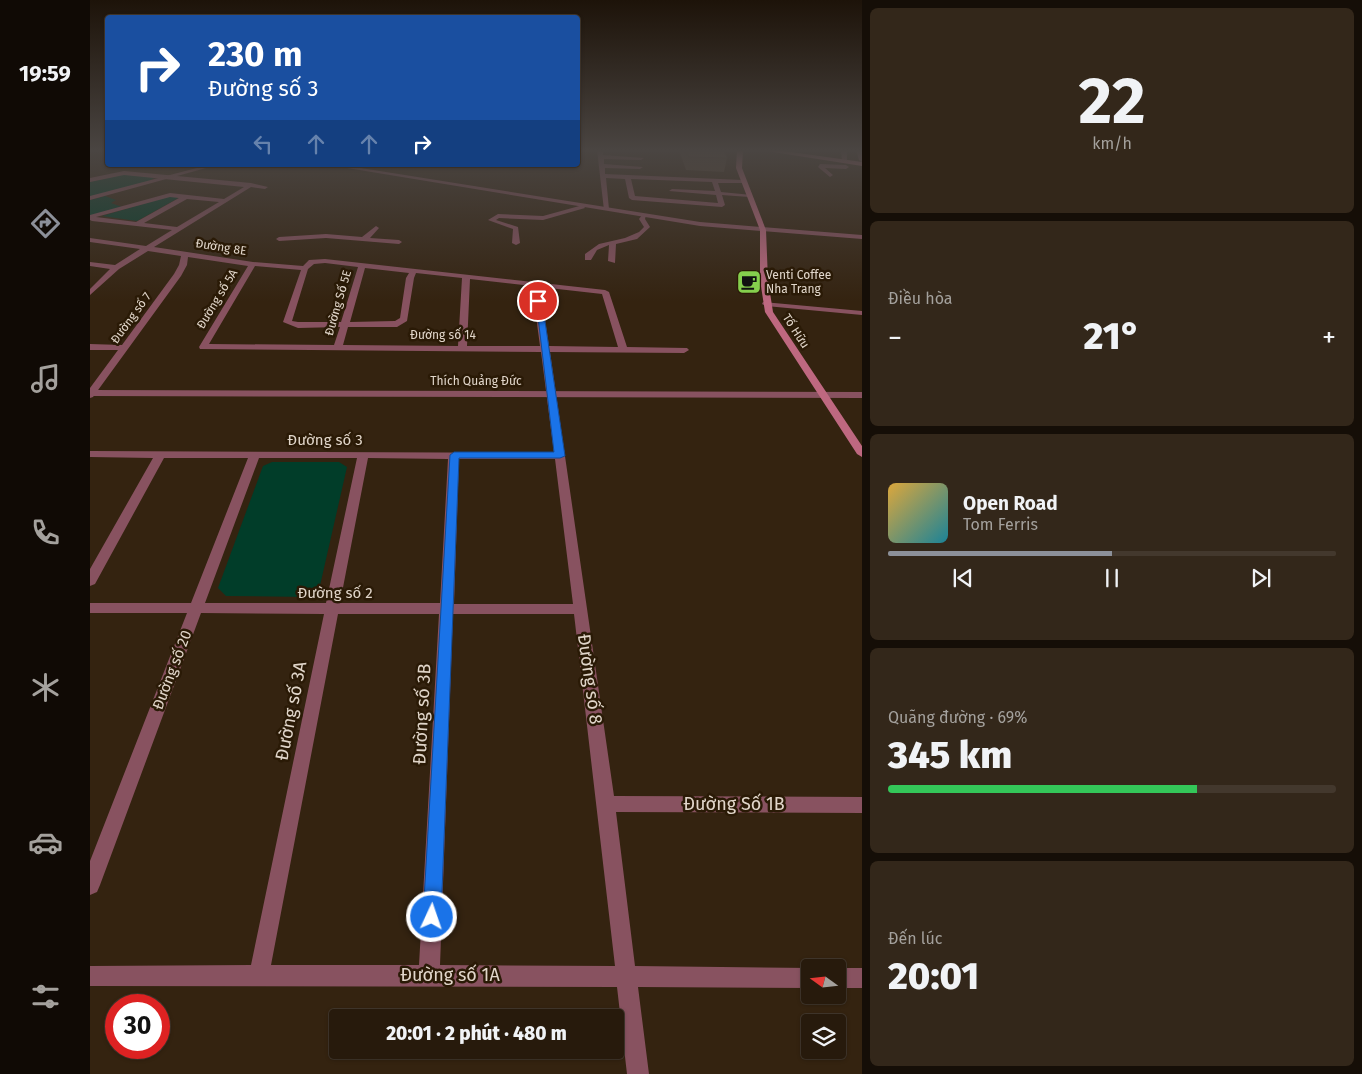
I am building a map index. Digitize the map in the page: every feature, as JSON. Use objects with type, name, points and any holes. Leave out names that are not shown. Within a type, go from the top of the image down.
[{"type":"main road","name":"Tố Hữu","points":[[751,200],[763,230],[766,304],[862,454]]},
{"type":"street","points":[[90,218],[152,200]]},
{"type":"street","points":[[138,224],[180,200]]},
{"type":"street","points":[[219,200],[226,201]]},
{"type":"street","points":[[547,200],[644,216],[763,230],[862,237]]},
{"type":"street","points":[[605,200],[606,210]]},
{"type":"street","points":[[671,200],[722,205],[720,200]]},
{"type":"street","points":[[90,293],[116,267],[226,201]]},
{"type":"street","points":[[516,243],[516,228],[492,220],[498,216],[543,218],[583,206]]},
{"type":"street","points":[[588,258],[592,250],[641,234],[647,227],[642,219],[644,216]]},
{"type":"street","points":[[90,218],[179,229]]},
{"type":"street","points":[[362,240],[376,228]]},
{"type":"street","points":[[279,239],[317,236],[399,242]]},
{"type":"street","name":"Đường 8E","points":[[90,240],[150,247],[253,264],[305,268],[319,261],[605,292],[623,349]]},
{"type":"street","points":[[612,261],[613,243]]},
{"type":"street","name":"Đường số 7","points":[[90,393],[178,274],[186,253]]},
{"type":"street","points":[[90,264],[116,267]]},
{"type":"street","name":"Đường số 5A","points":[[203,346],[253,264]]},
{"type":"street","name":"Đường Số 5E","points":[[338,348],[362,265]]},
{"type":"street","points":[[305,268],[286,322],[298,325],[394,325],[404,319],[410,278],[414,271]]},
{"type":"street","points":[[462,348],[466,277]]},
{"type":"street","name":"Đường số 8","points":[[536,286],[546,348],[606,804],[638,1074]]},
{"type":"street","points":[[766,304],[862,313]]},
{"type":"street","name":"Đường số 14","points":[[203,346],[684,350]]},
{"type":"street","points":[[90,348],[125,348]]},
{"type":"street","name":"Thích Quảng Đức","points":[[90,393],[862,395]]},
{"type":"street","name":"Đường số 3","points":[[90,454],[560,456]]},
{"type":"street","points":[[90,581],[160,455]]},
{"type":"street","name":"Đường số 3A","points":[[259,974],[363,455]]},
{"type":"street","name":"Đường số 3B","points":[[429,974],[454,455]]},
{"type":"street","name":"Đường số 20","points":[[90,885],[255,456]]},
{"type":"street","name":"Đường số 2","points":[[90,608],[195,610],[580,609]]},
{"type":"street","name":"Đường Số 1B","points":[[606,804],[862,805]]},
{"type":"street","name":"Đường số 1A","points":[[90,976],[429,974],[801,978]]},
{"type":"street","points":[[846,978],[862,978]]},
{"type":"green space","points":[[90,200],[116,200],[111,203],[122,207],[90,216]]},
{"type":"green space","points":[[156,200],[174,200],[137,221],[102,216]]},
{"type":"green space","points":[[272,462],[339,462],[347,467],[319,590],[310,597],[226,596],[218,588],[263,466]]},
{"type":"place","name":"Venti Coffee Nha Trang","points":[[749,282]]},
{"type":"route","points":[[432,917],[454,455],[560,456],[538,301]]}]
